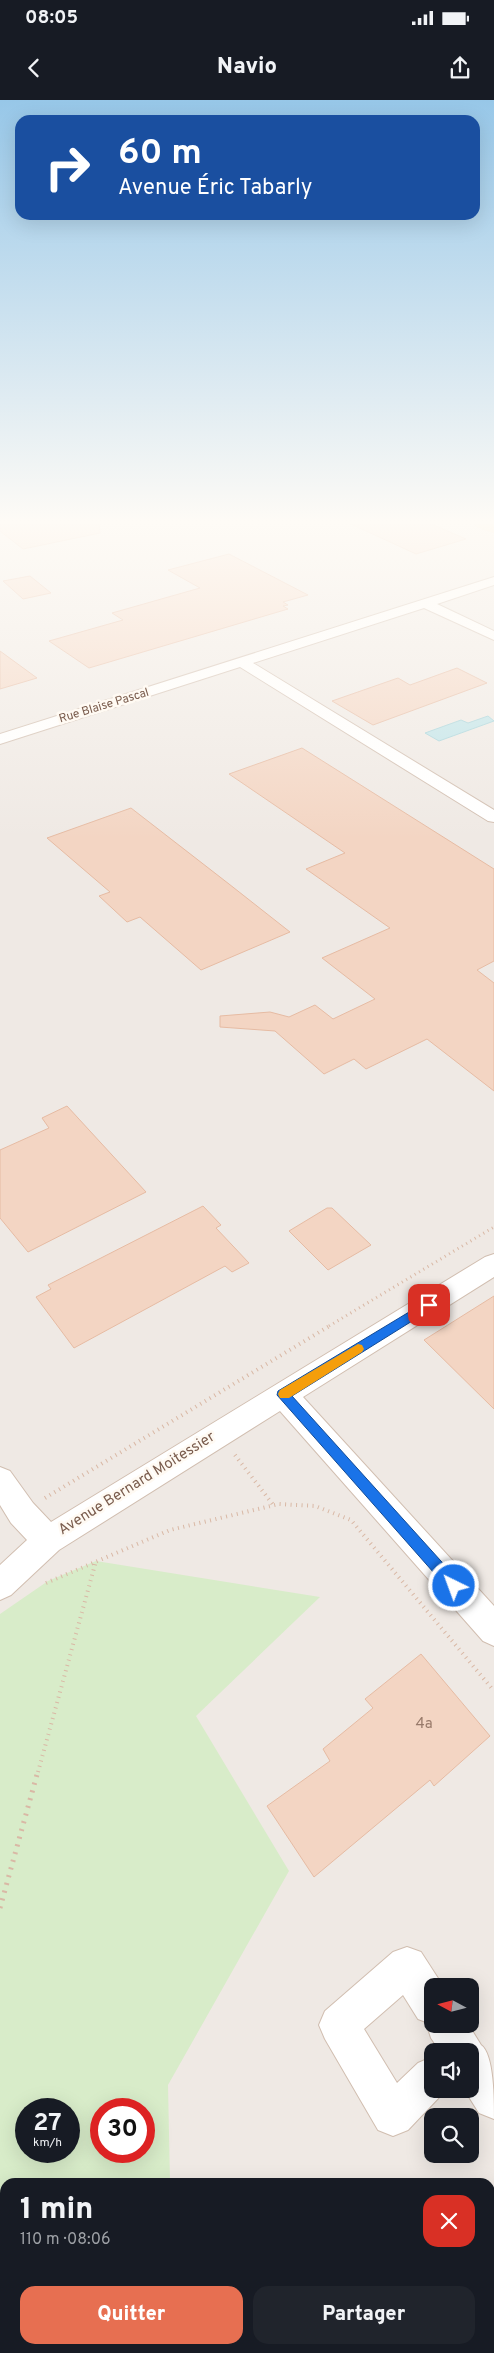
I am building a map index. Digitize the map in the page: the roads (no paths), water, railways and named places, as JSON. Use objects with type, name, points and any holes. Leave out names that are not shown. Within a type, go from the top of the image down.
[{"type":"street","name":"Rue Blaise Pascal","points":[[0,739],[346,629]]},
{"type":"street","points":[[480,629],[494,636]]},
{"type":"street","points":[[243,663],[494,817]]},
{"type":"street","name":"Avenue Bernard Moitessier","points":[[0,1585],[48,1540],[494,1264]]},
{"type":"street","points":[[283,1395],[494,1630]]},
{"type":"street","points":[[0,1480],[22,1512],[48,1540]]},
{"type":"street","points":[[424,1993],[407,1966],[339,2025],[393,2115],[424,2085]]},
{"type":"street","points":[[479,2076],[494,2098]]},
{"type":"water","points":[[488,716],[494,721],[439,741],[425,733],[461,720],[468,723]]}]
